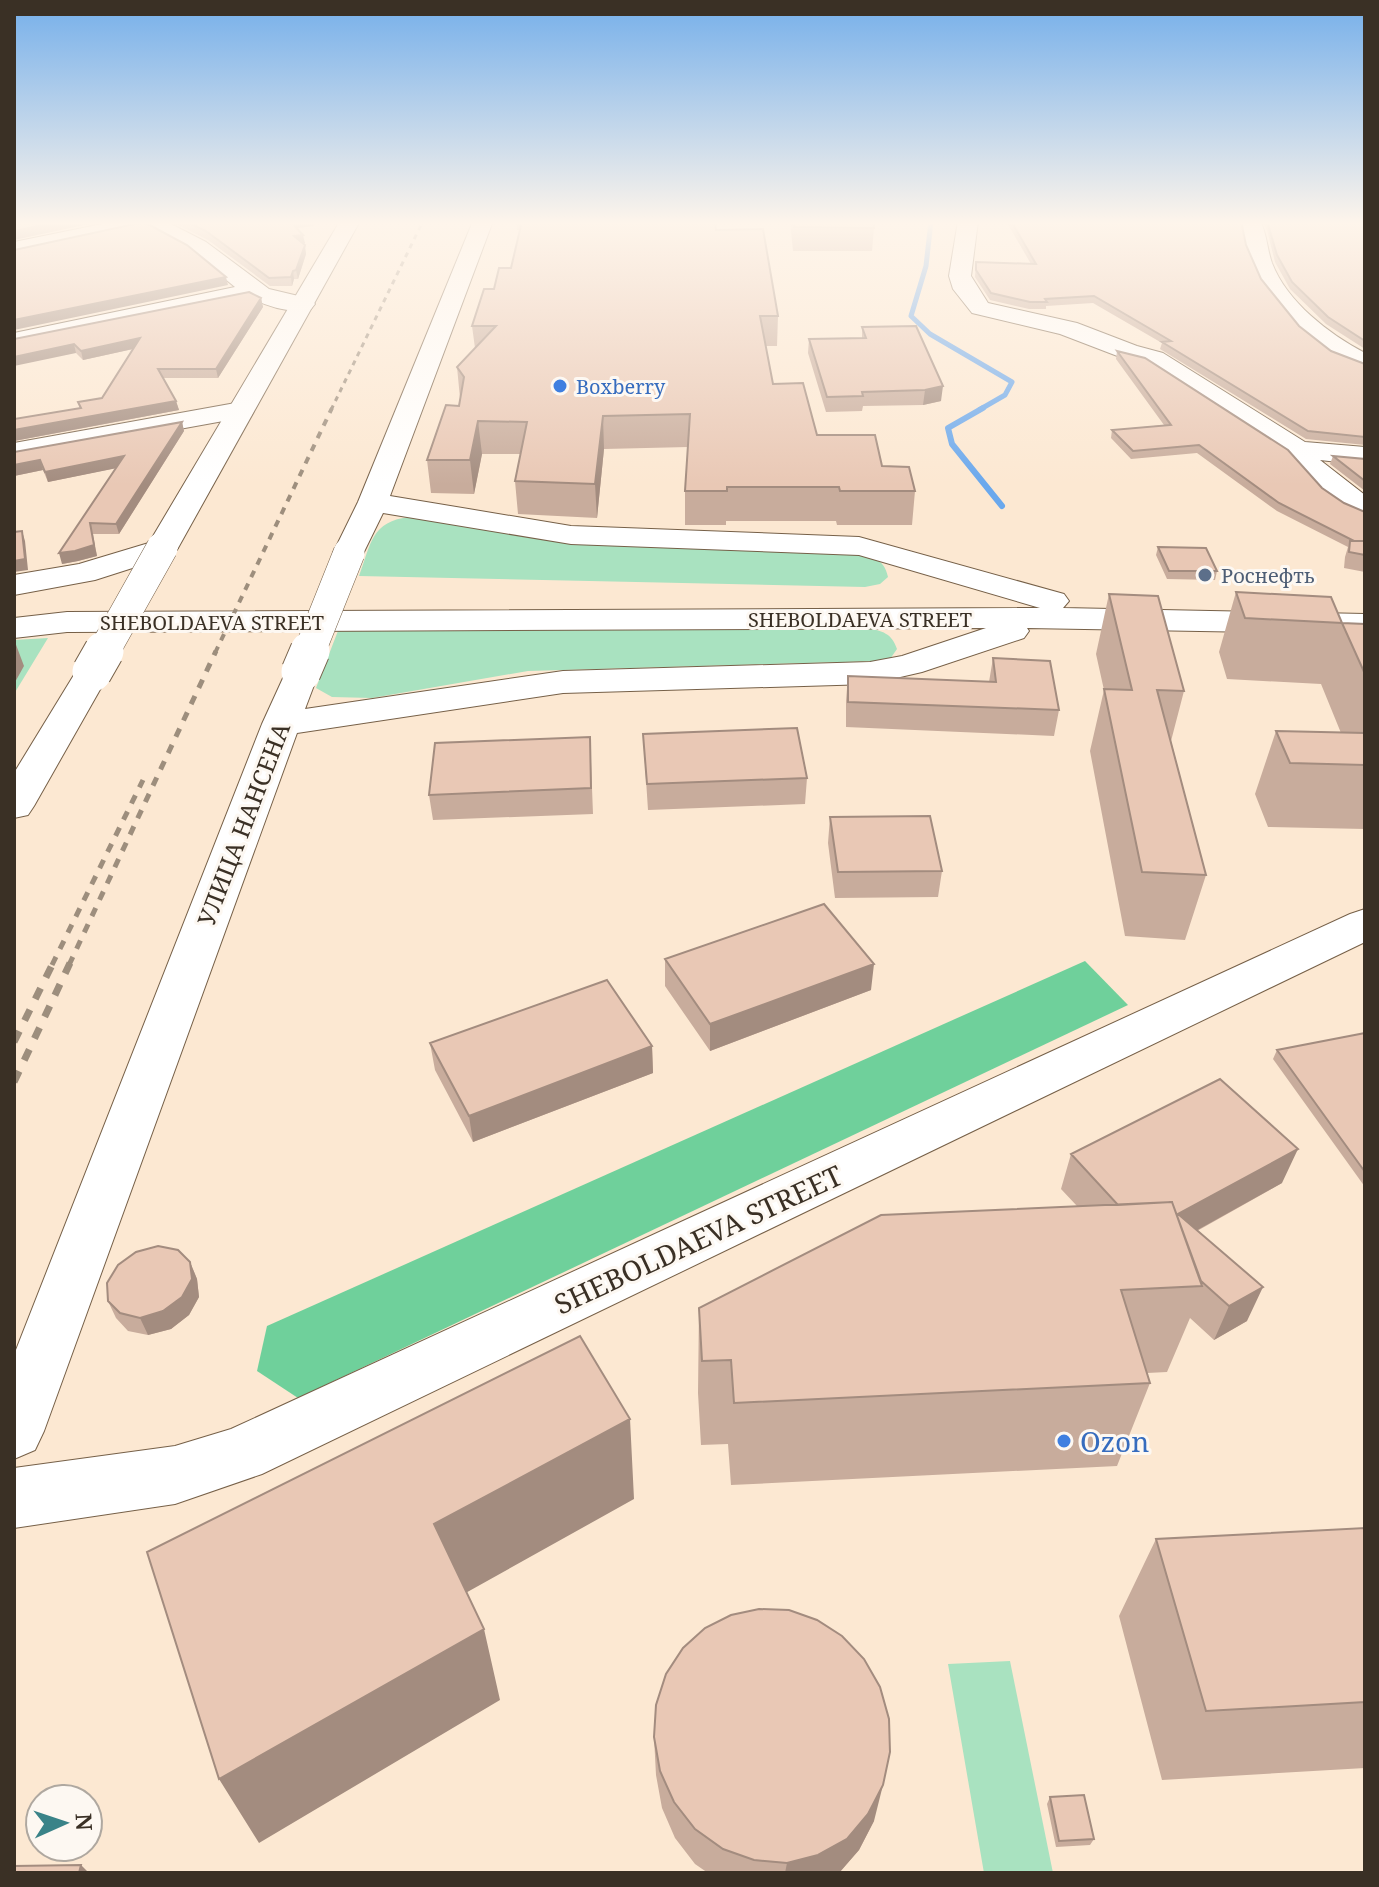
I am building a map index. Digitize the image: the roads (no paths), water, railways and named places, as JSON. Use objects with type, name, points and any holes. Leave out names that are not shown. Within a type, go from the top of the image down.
[{"type":"main road","points":[[14,340],[164,309]]},
{"type":"main road","points":[[14,806],[300,309]]},
{"type":"main road","name":"УЛИЦА НАНСЕНА","points":[[14,1431],[280,724],[349,553],[373,502],[449,309]]},
{"type":"main road","points":[[985,309],[1068,328],[1129,352],[1154,358],[1298,450],[1312,470],[1365,509]]},
{"type":"main road","points":[[1290,309],[1331,344],[1365,363]]},
{"type":"main road","points":[[14,451],[241,410]]},
{"type":"main road","points":[[1298,450],[1365,456]]},
{"type":"main road","points":[[373,502],[571,535],[829,544],[887,552],[1053,610]]},
{"type":"main road","points":[[14,585],[84,573],[162,548]]},
{"type":"main road","points":[[845,611],[895,585],[901,573],[897,561],[887,552]]},
{"type":"main road","name":"SHEBOLDAEVA STREET","points":[[72,611],[845,611],[1365,605]]},
{"type":"main road","points":[[14,606],[72,611]]},
{"type":"main road","points":[[280,724],[563,682],[870,673],[910,665],[1053,610]]},
{"type":"main road","name":"SHEBOLDAEVA STREET","points":[[1053,610],[1365,624]]},
{"type":"main road","points":[[14,628],[72,611]]},
{"type":"main road","points":[[845,611],[891,629],[906,645],[905,656],[870,673]]},
{"type":"main road","name":"SHEBOLDAEVA STREET","points":[[14,1498],[175,1475],[241,1454],[1365,924]]},
{"type":"waterway","points":[[913,309],[911,316],[930,334],[1012,382],[1005,395],[979,410]]},
{"type":"waterway","points":[[983,408],[948,428],[952,444],[1002,506]]},
{"type":"railway","points":[[331,410],[380,309]]},
{"type":"railway","points":[[215,653],[332,408]]},
{"type":"railway","points":[[69,965],[216,651]]},
{"type":"railway","points":[[52,965],[143,780]]},
{"type":"railway","points":[[14,1042],[53,963]]},
{"type":"railway","points":[[14,1082],[70,963]]},
{"type":"place","name":"Boxberry","points":[[560,386]]},
{"type":"place","name":"Роснефть","points":[[1205,575]]},
{"type":"place","name":"Ozon","points":[[1064,1441]]}]
